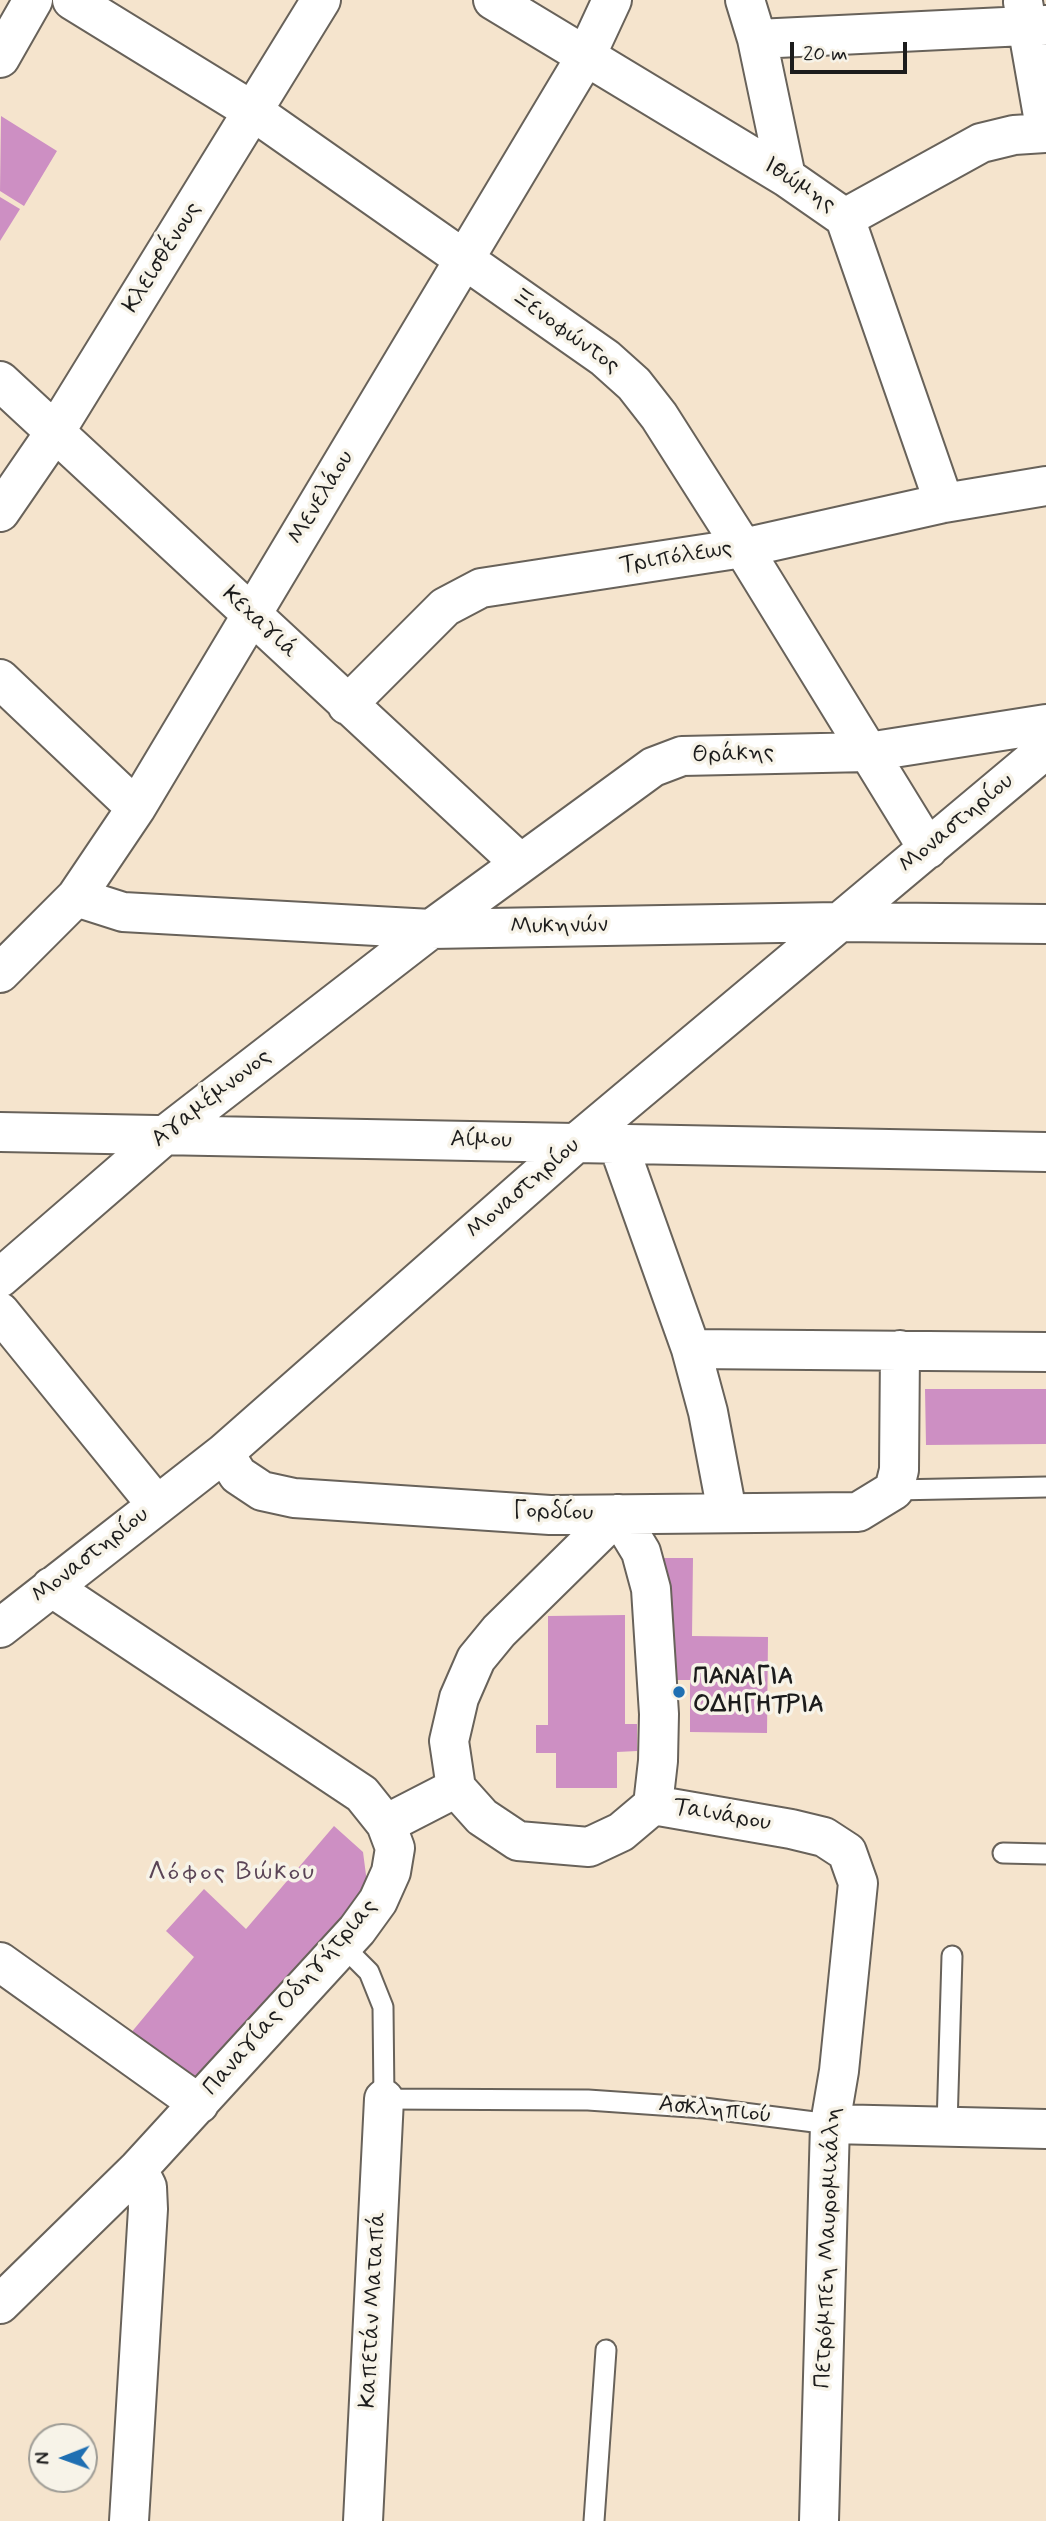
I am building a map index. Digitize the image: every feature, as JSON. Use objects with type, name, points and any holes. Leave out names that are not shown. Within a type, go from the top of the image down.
[{"type":"street","points":[[0,58],[33,0]]},
{"type":"street","name":"Ξενοφώντος","points":[[72,0],[254,112],[605,358],[634,384],[659,416],[743,548],[928,849]]},
{"type":"street","name":"Κλεισθένους","points":[[0,512],[55,432],[321,0]]},
{"type":"street","name":"Ιθώμης","points":[[493,0],[786,177],[845,218],[944,503]]},
{"type":"street","name":"Μενελάου","points":[[1,971],[76,897],[136,808],[586,56],[612,0]]},
{"type":"street","points":[[745,0],[757,39],[786,177]]},
{"type":"street","points":[[757,39],[1032,17],[1046,133],[981,143],[845,218]]},
{"type":"street","name":"Κεχαγιά","points":[[0,381],[520,863]]},
{"type":"street","name":"Τριπόλεως","points":[[347,705],[445,607],[481,588],[743,548],[944,503],[1046,486]]},
{"type":"street","points":[[0,679],[136,808]]},
{"type":"street","name":"Θράκης","points":[[431,929],[653,766],[682,756],[868,752],[1046,724]]},
{"type":"street","name":"Μοναστηρίου","points":[[0,1628],[156,1504],[225,1453],[576,1143],[1046,749]]},
{"type":"street","name":"Μυκηνών","points":[[76,897],[123,912],[431,929],[838,922],[1046,924]]},
{"type":"street","name":"Αγαμέμνονος","points":[[0,1278],[164,1135],[431,929]]},
{"type":"street","name":"Αίμου","points":[[0,1132],[1046,1152]]},
{"type":"street","points":[[618,1144],[691,1349],[708,1412],[727,1512]]},
{"type":"street","points":[[0,1312],[156,1504]]},
{"type":"street","points":[[691,1349],[1046,1352]]},
{"type":"street","points":[[894,1490],[899,1470],[900,1350]]},
{"type":"street","name":"Γορδίου","points":[[225,1453],[238,1475],[262,1491],[294,1498],[550,1515],[858,1513],[894,1490]]},
{"type":"street","points":[[51,1587],[362,1794],[386,1824],[456,1788],[450,1741],[459,1698],[476,1659],[499,1631],[618,1514],[641,1552],[651,1589],[659,1714],[653,1805]]},
{"type":"street","name":"Ταινάρου","points":[[456,1788],[482,1817],[518,1841],[589,1847],[621,1832],[653,1805],[791,1829],[824,1837],[848,1852]]},
{"type":"street","name":"Παναγίας Οδηγήτριας","points":[[0,2304],[138,2169],[341,1944],[357,1930],[378,1902],[391,1872],[395,1848],[386,1824]]},
{"type":"street","name":"Πετρόμπεη Μαυρομιχάλη","points":[[819,2521],[830,2124],[839,2071],[858,1883],[848,1852]]},
{"type":"street","points":[[0,1962],[199,2104]]},
{"type":"street","name":"Καπετάν Ματαπά","points":[[363,2521],[384,2099]]},
{"type":"street","name":"Ασκληπιού","points":[[830,2124],[1046,2129]]},
{"type":"street","points":[[129,2521],[148,2209],[147,2187],[138,2169]]},
{"type":"lane","points":[[894,1490],[1046,1487]]},
{"type":"lane","points":[[1003,1853],[1046,1854]]},
{"type":"lane","points":[[341,1944],[369,1972],[383,2007],[384,2099]]},
{"type":"lane","points":[[947,2126],[952,1956]]},
{"type":"lane","name":"Ασκληπιού","points":[[384,2099],[588,2100],[704,2108],[830,2124]]},
{"type":"lane","points":[[594,2521],[606,2350]]},
{"type":"building","points":[[1,116],[57,151],[24,206],[0,191]]},
{"type":"building","points":[[0,197],[20,209],[0,241]]},
{"type":"building","points":[[925,1389],[1046,1389],[1046,1444],[926,1445]]},
{"type":"building","points":[[660,1558],[693,1558],[692,1636],[768,1637],[767,1733],[690,1732],[690,1680],[660,1680]]},
{"type":"building","points":[[625,1615],[625,1724],[637,1724],[637,1751],[617,1752],[617,1788],[556,1788],[556,1753],[536,1753],[536,1725],[548,1725],[548,1616]]},
{"type":"building","points":[[334,1826],[363,1852],[369,1898],[201,2083],[130,2034],[194,1957],[166,1931],[204,1889],[246,1929]]},
{"type":"place","name":"ΠΑΝΑΓΙΑ ΟΔΗΓΗΤΡΙΑ","points":[[679,1692]]},
{"type":"district","name":"Λόφος Βώκου","points":[[232,1874]]}]
